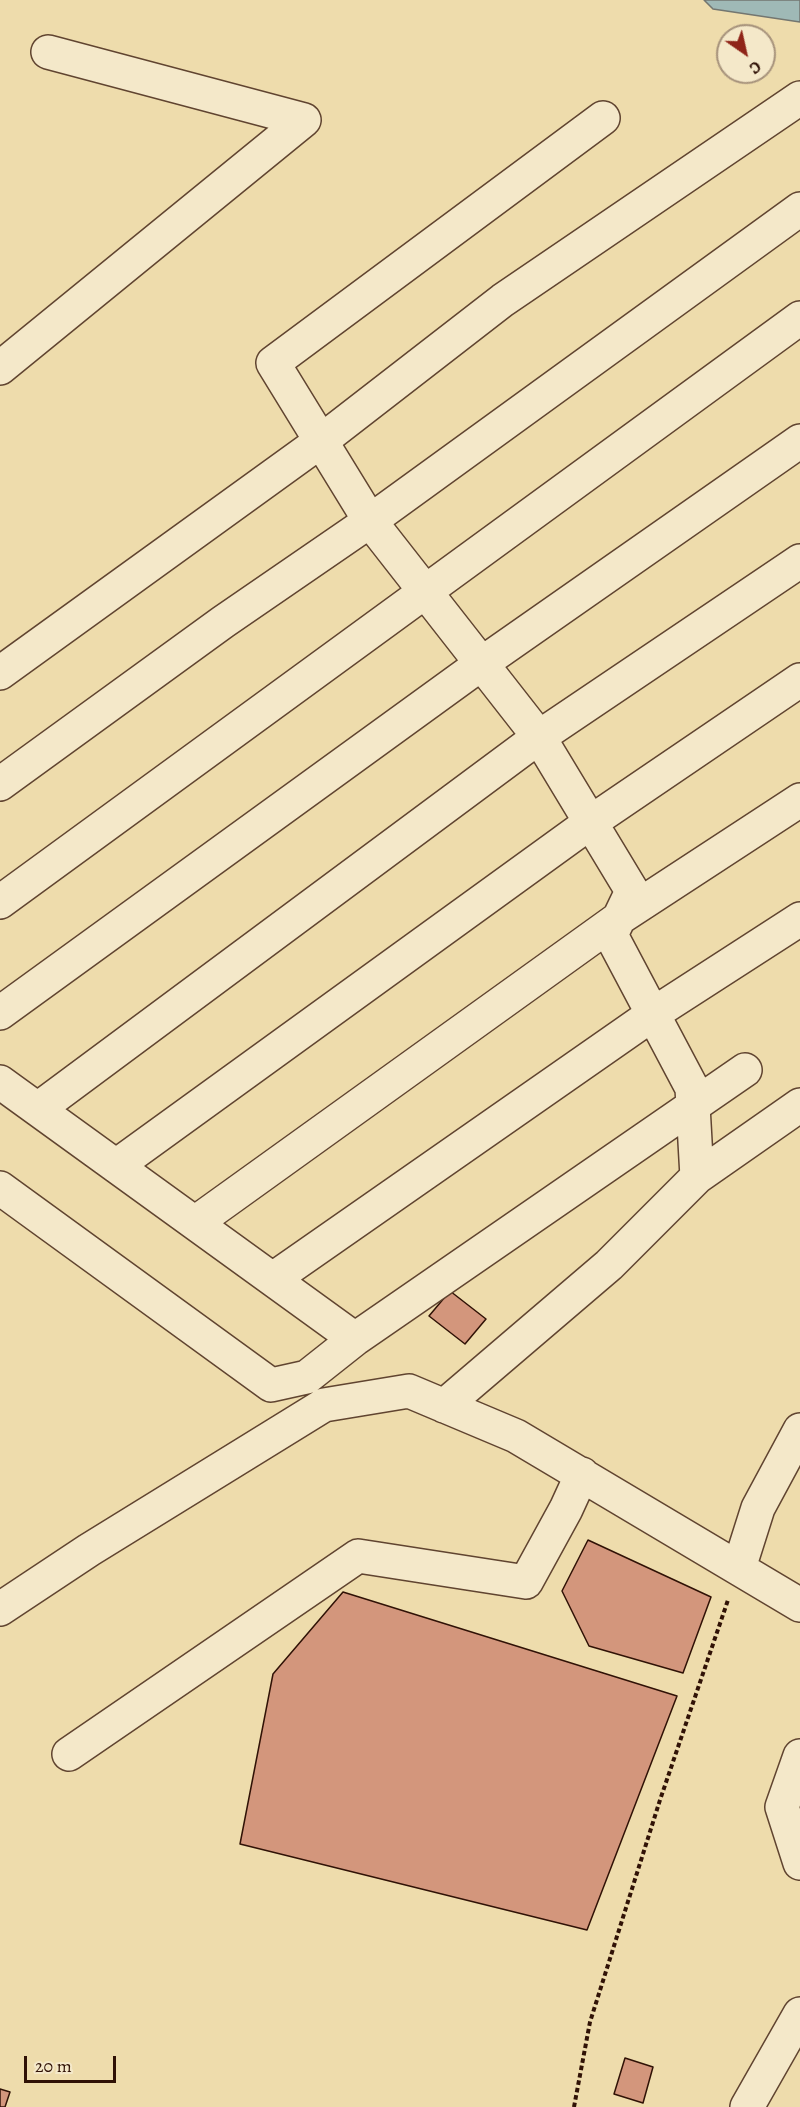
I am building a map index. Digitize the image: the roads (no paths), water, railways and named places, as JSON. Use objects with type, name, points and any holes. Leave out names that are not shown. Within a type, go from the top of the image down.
[{"type":"lane","points":[[0,368],[304,120],[48,52]]},
{"type":"lane","points":[[0,673],[321,441],[502,300],[800,98]]},
{"type":"lane","points":[[603,118],[273,363],[370,521],[539,737],[632,891],[611,935],[692,1088],[697,1177]]},
{"type":"lane","points":[[0,784],[223,622],[370,521],[800,209]]},
{"type":"lane","points":[[0,902],[800,318]]},
{"type":"lane","points":[[0,1012],[481,664],[800,441]]},
{"type":"lane","points":[[38,1109],[539,737],[800,561]]},
{"type":"lane","points":[[116,1166],[591,822],[800,680]]},
{"type":"lane","points":[[195,1223],[618,919],[800,800]]},
{"type":"lane","points":[[273,1279],[652,1014],[800,919]]},
{"type":"lane","points":[[0,1188],[271,1385],[307,1377],[355,1339],[745,1070]]},
{"type":"lane","points":[[0,1082],[355,1339]]},
{"type":"lane","points":[[444,1406],[609,1265],[697,1177],[800,1105]]},
{"type":"lane","points":[[0,1609],[99,1544],[324,1405],[409,1391],[516,1436],[800,1605]]},
{"type":"lane","points":[[739,1568],[758,1508],[800,1430]]},
{"type":"lane","points":[[69,1754],[358,1556],[526,1582],[566,1509],[582,1474]]},
{"type":"lane","points":[[800,1756],[782,1807],[800,1863]]},
{"type":"lane","points":[[747,2107],[800,2014]]},
{"type":"water","points":[[704,0],[800,0],[800,22],[713,9]]}]
